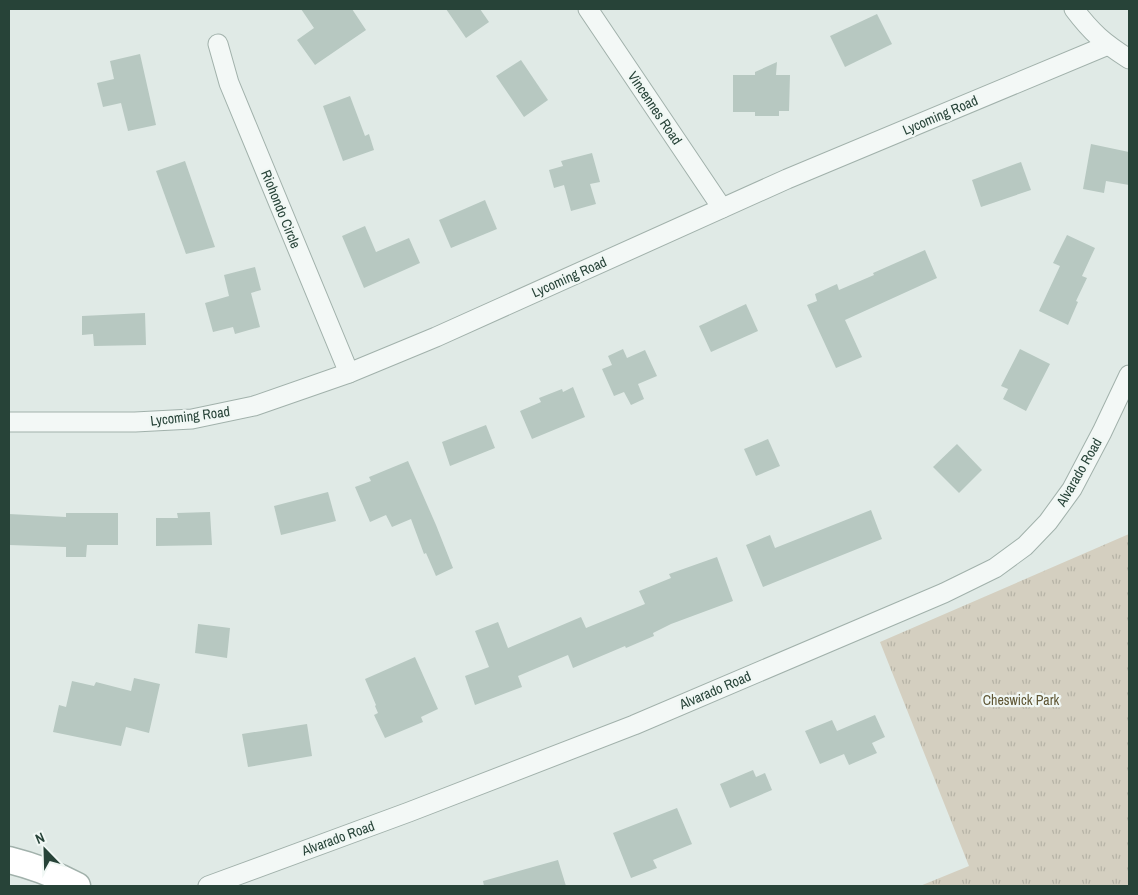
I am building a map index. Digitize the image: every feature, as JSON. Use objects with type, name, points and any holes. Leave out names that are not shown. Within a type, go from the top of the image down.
[{"type":"street","name":"Vincennes Road","points":[[588,9],[722,208]]},
{"type":"street","points":[[1074,9],[1088,27],[1108,45],[1129,59]]},
{"type":"street","name":"Riohondo Circle","points":[[218,44],[229,83],[349,373]]},
{"type":"street","name":"Lycoming Road","points":[[9,422],[135,422],[192,418],[254,406],[349,373],[436,338],[787,179],[1108,45]]},
{"type":"street","name":"Alvarado Road","points":[[208,886],[409,812],[634,725],[944,593],[995,568],[1025,546],[1048,522],[1072,489],[1129,375]]},
{"type":"street","points":[[9,860],[58,875],[77,886]]},
{"type":"green space","name":"Cheswick Park","points":[[1129,534],[1129,886],[920,886],[969,866],[880,642]]},
{"type":"building","points":[[301,9],[352,9],[366,30],[315,65],[297,40],[314,28]]},
{"type":"building","points":[[446,9],[480,9],[489,22],[466,38]]},
{"type":"building","points":[[877,14],[892,44],[845,67],[830,36]]},
{"type":"building","points":[[140,54],[156,125],[128,131],[121,103],[103,107],[97,83],[114,79],[110,61]]},
{"type":"building","points":[[521,60],[548,100],[524,117],[496,76]]},
{"type":"building","points":[[777,62],[776,75],[790,75],[789,111],[779,111],[779,116],[755,116],[755,112],[733,112],[733,75],[755,75],[755,72]]},
{"type":"building","points":[[350,96],[365,136],[369,134],[374,150],[343,161],[323,106]]},
{"type":"building","points":[[1091,144],[1129,152],[1129,185],[1106,181],[1104,193],[1083,189]]},
{"type":"building","points":[[592,153],[600,182],[590,184],[596,204],[571,211],[564,185],[554,188],[549,170],[563,166],[561,161]]},
{"type":"building","points":[[185,161],[215,247],[186,254],[156,171]]},
{"type":"building","points":[[1021,162],[1031,190],[981,207],[972,180]]},
{"type":"building","points":[[485,200],[497,229],[451,248],[439,220]]},
{"type":"building","points":[[365,226],[376,252],[409,238],[420,263],[364,288],[342,236]]},
{"type":"building","points":[[1067,235],[1095,248],[1082,276],[1087,278],[1076,301],[1078,302],[1068,325],[1039,311],[1060,266],[1053,263]]},
{"type":"building","points":[[925,250],[937,278],[845,320],[862,357],[836,368],[807,305],[817,301],[815,294],[837,284],[839,290]]},
{"type":"building","points":[[255,267],[261,290],[251,293],[260,327],[235,334],[233,327],[213,332],[205,303],[229,296],[224,275]]},
{"type":"building","points":[[746,304],[758,331],[711,352],[699,326]]},
{"type":"building","points":[[145,313],[146,345],[94,346],[93,334],[82,335],[82,316]]},
{"type":"building","points":[[623,349],[627,358],[645,350],[657,376],[638,384],[644,399],[631,405],[624,392],[614,396],[602,369],[612,365],[608,356]]},
{"type":"building","points":[[1020,349],[1050,364],[1026,411],[1003,399],[1008,389],[1001,386]]},
{"type":"building","points":[[573,387],[585,417],[532,439],[520,411],[541,402],[539,398],[562,389],[563,392]]},
{"type":"building","points":[[486,425],[495,448],[450,466],[442,442]]},
{"type":"building","points":[[768,439],[780,466],[756,476],[744,449]]},
{"type":"building","points":[[957,444],[982,470],[959,493],[933,467]]},
{"type":"building","points":[[408,461],[453,568],[436,576],[426,553],[424,554],[411,519],[392,527],[386,515],[370,522],[355,487],[371,481],[369,477]]},
{"type":"building","points":[[328,492],[336,521],[281,535],[274,506]]},
{"type":"building","points":[[871,510],[882,539],[763,587],[746,545],[770,535],[775,548]]},
{"type":"building","points":[[210,512],[212,545],[156,546],[156,518],[178,518],[177,513]]},
{"type":"building","points":[[66,513],[118,513],[118,545],[87,545],[86,557],[66,557],[66,547],[9,545],[9,514],[66,517]]},
{"type":"building","points":[[717,557],[733,601],[671,624],[653,633],[654,636],[573,668],[568,655],[518,676],[522,687],[475,705],[465,676],[489,667],[475,631],[498,622],[508,648],[581,617],[586,628],[645,604],[639,591],[671,578],[669,574]]},
{"type":"building","points":[[198,624],[230,628],[227,658],[195,653]]},
{"type":"building","points":[[415,657],[438,709],[421,717],[423,722],[385,738],[374,715],[378,713],[376,705],[365,679]]},
{"type":"building","points":[[134,678],[160,684],[149,733],[126,727],[121,746],[53,732],[59,705],[66,707],[72,681],[94,686],[96,682],[131,691]]},
{"type":"building","points":[[875,715],[885,737],[872,743],[877,753],[849,765],[844,754],[820,764],[805,731],[832,720],[837,731]]},
{"type":"building","points":[[307,724],[312,756],[248,767],[242,734]]},
{"type":"building","points":[[753,770],[756,777],[765,773],[772,790],[730,808],[720,784]]},
{"type":"building","points":[[677,808],[692,844],[653,860],[657,868],[631,878],[613,833]]},
{"type":"building","points":[[558,860],[566,886],[484,886],[483,881]]}]
